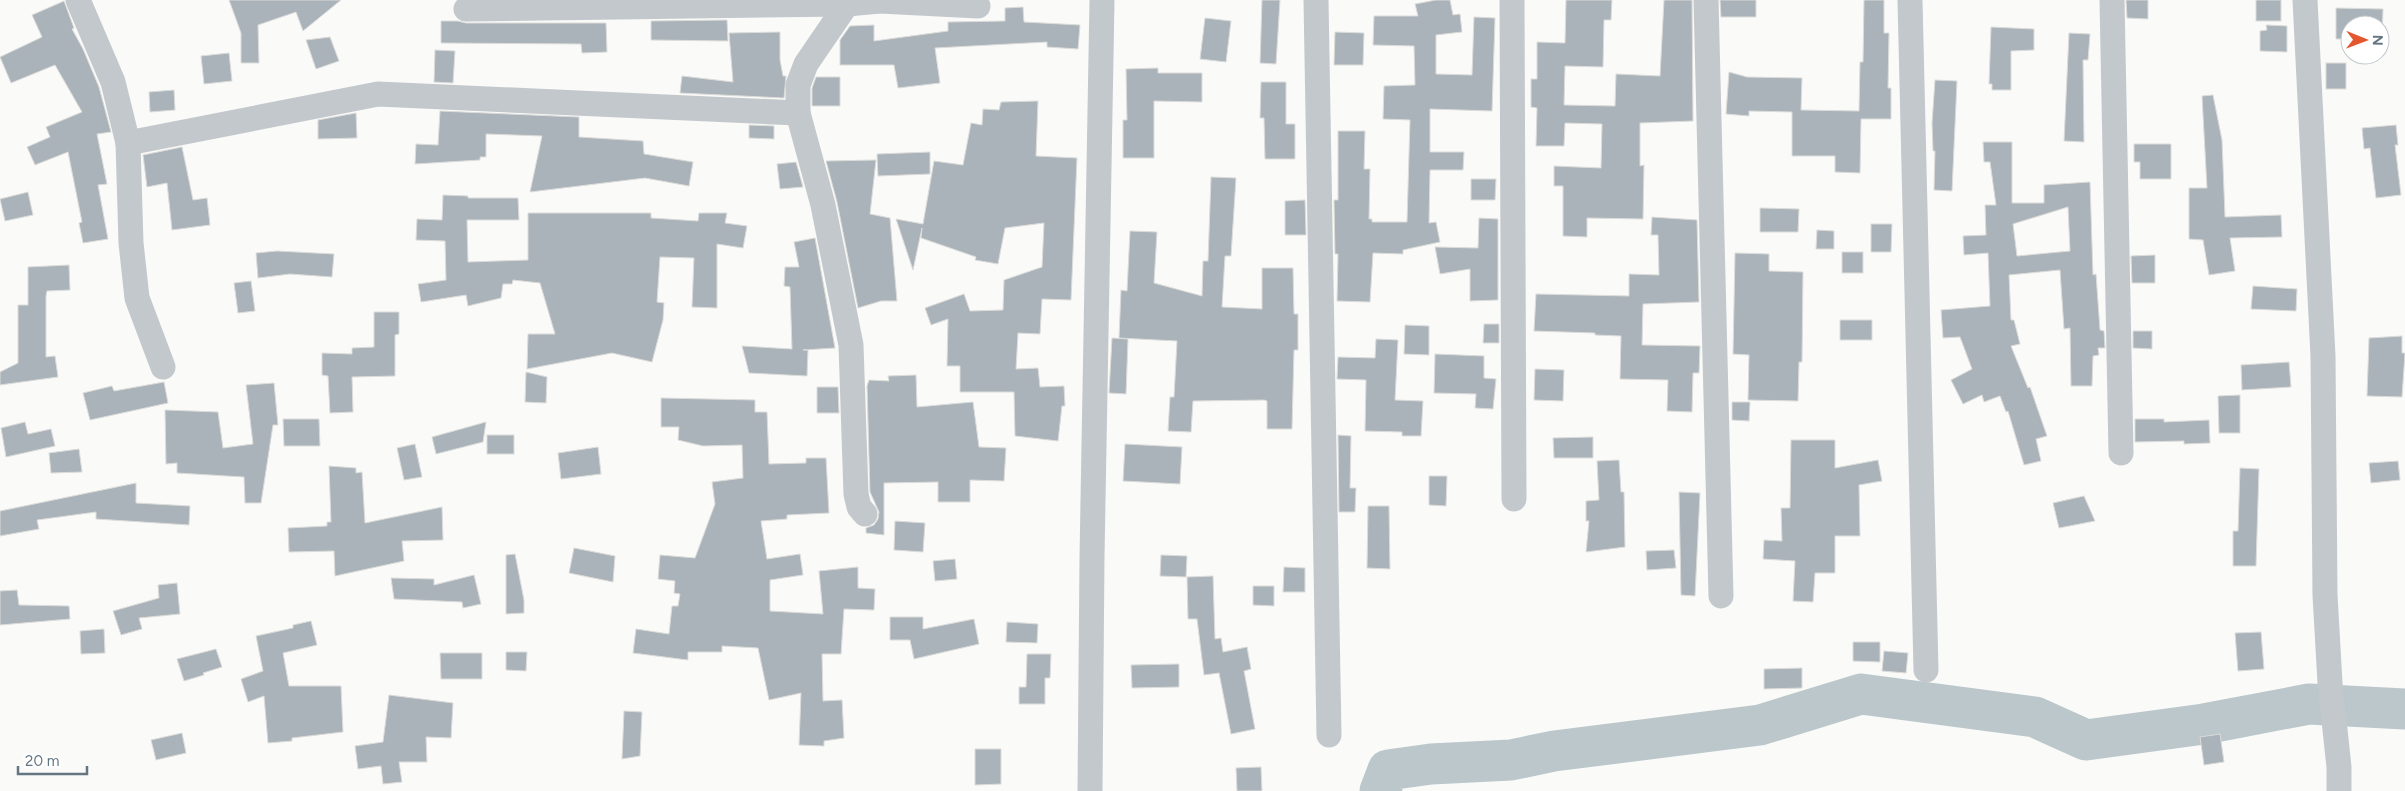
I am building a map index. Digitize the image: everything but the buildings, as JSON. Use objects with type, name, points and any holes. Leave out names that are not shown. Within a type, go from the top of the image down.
[{"type":"street","points":[[78,0],[113,82],[128,142],[131,243],[137,298],[163,367]]},
{"type":"street","points":[[466,9],[847,4],[880,0],[978,6]]},
{"type":"street","points":[[1090,791],[1092,537],[1102,0]]},
{"type":"street","points":[[1316,0],[1329,735]]},
{"type":"street","points":[[1512,0],[1514,499]]},
{"type":"street","points":[[1706,0],[1721,596]]},
{"type":"street","points":[[1910,0],[1926,670]]},
{"type":"street","points":[[2112,0],[2121,453]]},
{"type":"street","points":[[2305,0],[2323,356],[2326,595],[2330,683],[2339,767],[2339,791]]},
{"type":"street","points":[[847,4],[806,64],[798,85],[798,113],[823,205],[851,345],[856,494],[859,507],[865,514]]},
{"type":"street","points":[[128,142],[378,94],[798,113]]},
{"type":"waterway","points":[[1380,791],[1388,770],[1431,764],[1511,760],[1554,751],[1760,725],[1861,694],[2035,717],[2086,740],[2204,724],[2309,704],[2405,709]]}]
